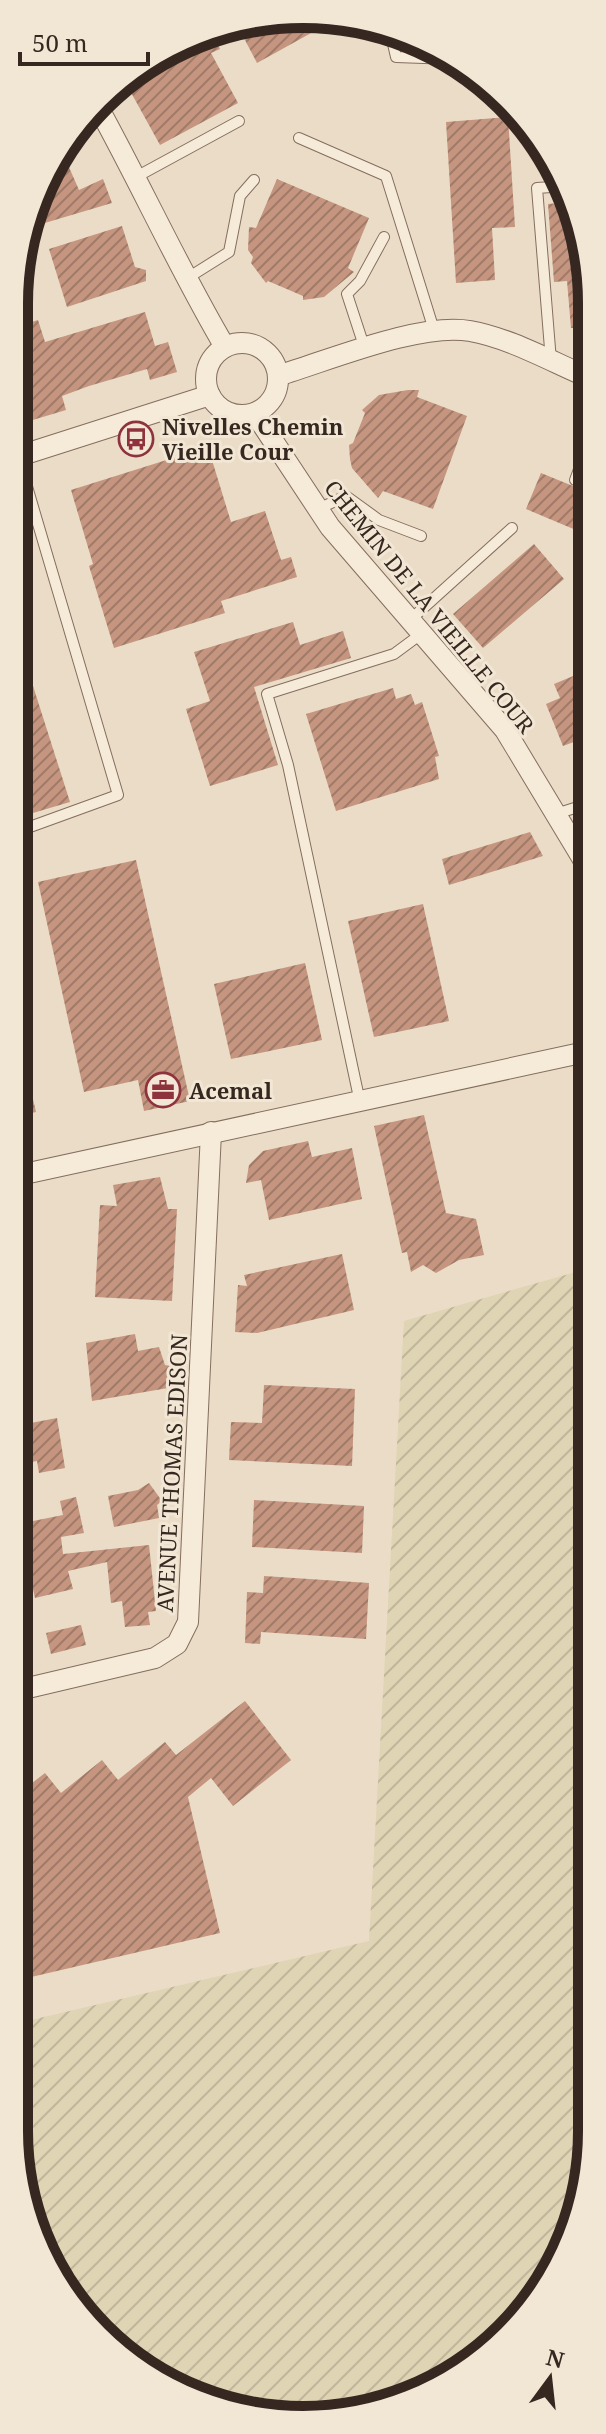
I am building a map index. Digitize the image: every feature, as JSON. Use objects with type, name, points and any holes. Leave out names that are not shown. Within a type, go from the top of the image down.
[{"type":"street","points":[[103,115],[186,280],[225,347]]},
{"type":"street","points":[[280,375],[434,330],[454,329],[486,335],[578,373]]},
{"type":"street","points":[[246,344],[259,348],[269,356],[280,375],[270,402],[256,415],[222,409],[210,395],[207,372],[215,355],[225,347],[246,344]]},
{"type":"street","points":[[28,452],[210,395]]},
{"type":"street","name":"CHEMIN DE LA VIEILLE COUR","points":[[256,415],[318,509],[505,730],[578,851]]},
{"type":"street","points":[[28,1173],[578,1054]]},
{"type":"street","name":"AVENUE THOMAS EDISON","points":[[29,1688],[155,1658],[177,1644],[188,1622],[211,1132]]},
{"type":"lane","points":[[393,44],[396,57],[429,58]]},
{"type":"lane","points":[[136,177],[239,121]]},
{"type":"lane","points":[[299,138],[386,176],[434,330]]},
{"type":"lane","points":[[186,280],[229,252],[240,196],[254,180]]},
{"type":"lane","points":[[551,362],[537,188],[552,187]]},
{"type":"lane","points":[[365,350],[347,294],[360,281],[384,237]]},
{"type":"lane","points":[[575,480],[578,472]]},
{"type":"lane","points":[[28,493],[118,795],[28,828]]},
{"type":"lane","points":[[318,509],[346,496],[379,520],[421,536]]},
{"type":"lane","points":[[358,1093],[288,765],[267,694],[394,654],[512,528]]},
{"type":"lane","points":[[556,814],[578,807]]},
{"type":"shaded area","points":[[578,1271],[576,2167],[557,2236],[532,2284],[510,2312],[470,2349],[408,2385],[357,2401],[321,2405],[267,2404],[232,2397],[165,2369],[122,2338],[74,2284],[49,2236],[33,2185],[29,2149],[29,2021],[369,1941],[404,1321]]},
{"type":"building","points":[[318,29],[257,63],[242,35],[267,30]]},
{"type":"building","points":[[217,42],[220,49],[211,53],[238,103],[160,145],[130,90],[181,56]]},
{"type":"building","points":[[504,117],[508,122],[515,227],[492,228],[495,280],[456,283],[446,122]]},
{"type":"building","points":[[67,162],[79,190],[103,179],[112,203],[40,224]]},
{"type":"building","points":[[277,179],[369,218],[348,268],[354,272],[324,297],[303,300],[303,296],[268,281],[266,283],[251,263],[249,227],[256,228]]},
{"type":"building","points":[[558,203],[569,232],[576,267],[578,328],[571,328],[567,281],[554,282],[548,204]]},
{"type":"building","points":[[122,226],[135,267],[146,270],[146,281],[67,307],[49,249]]},
{"type":"building","points":[[145,312],[155,346],[168,342],[177,372],[150,380],[147,369],[89,386],[62,396],[66,410],[28,421],[28,323],[38,320],[45,342]]},
{"type":"building","points":[[419,390],[417,397],[467,416],[433,509],[383,491],[378,498],[352,468],[350,459],[349,445],[353,443],[365,413],[362,410],[379,395]]},
{"type":"building","points":[[208,447],[231,522],[265,511],[281,560],[291,557],[297,577],[221,601],[225,613],[114,648],[89,566],[93,564],[71,490]]},
{"type":"building","points":[[541,473],[578,488],[578,531],[526,509]]},
{"type":"building","points":[[534,544],[564,579],[483,648],[453,614]]},
{"type":"building","points":[[293,622],[300,645],[343,631],[351,658],[254,687],[278,765],[210,786],[186,709],[210,701],[194,652]]},
{"type":"building","points":[[28,671],[70,802],[28,814]]},
{"type":"building","points":[[578,674],[578,740],[563,746],[546,704],[560,698],[554,684]]},
{"type":"building","points":[[393,688],[396,699],[411,694],[415,705],[422,702],[439,756],[435,757],[439,779],[336,811],[306,714]]},
{"type":"building","points":[[530,832],[543,856],[449,885],[442,859]]},
{"type":"building","points":[[136,860],[190,1101],[144,1111],[138,1080],[84,1092],[38,882]]},
{"type":"building","points":[[423,904],[449,1021],[374,1037],[348,921]]},
{"type":"building","points":[[305,963],[322,1040],[231,1059],[214,984]]},
{"type":"building","points":[[28,1080],[36,1112],[28,1114]]},
{"type":"building","points":[[424,1115],[446,1213],[476,1219],[484,1255],[459,1260],[436,1273],[423,1265],[411,1272],[407,1252],[402,1253],[374,1126]]},
{"type":"building","points":[[308,1141],[312,1157],[352,1148],[362,1199],[269,1220],[261,1180],[246,1183],[249,1165],[263,1151]]},
{"type":"building","points":[[160,1177],[168,1209],[177,1209],[172,1301],[95,1297],[100,1205],[117,1206],[113,1185]]},
{"type":"building","points":[[342,1254],[354,1310],[257,1333],[235,1332],[238,1285],[247,1286],[244,1275]]},
{"type":"building","points":[[135,1334],[138,1351],[159,1347],[165,1365],[170,1366],[174,1387],[92,1401],[86,1343]]},
{"type":"building","points":[[264,1385],[355,1389],[352,1466],[229,1460],[231,1422],[262,1423]]},
{"type":"building","points":[[57,1418],[65,1468],[39,1473],[37,1461],[29,1463],[29,1423]]},
{"type":"building","points":[[149,1483],[162,1501],[157,1505],[159,1518],[114,1527],[108,1496],[138,1490]]},
{"type":"building","points":[[76,1497],[84,1533],[61,1537],[63,1554],[149,1545],[156,1611],[148,1612],[150,1625],[125,1627],[122,1601],[111,1603],[107,1562],[68,1571],[73,1589],[35,1598],[29,1571],[29,1522],[63,1515],[60,1501]]},
{"type":"building","points":[[254,1500],[364,1506],[362,1553],[252,1547]]},
{"type":"building","points":[[264,1576],[369,1583],[366,1639],[261,1632],[260,1644],[245,1643],[247,1592],[263,1593]]},
{"type":"building","points":[[81,1625],[86,1645],[51,1654],[46,1633]]},
{"type":"building","points":[[245,1701],[291,1760],[233,1806],[211,1778],[188,1797],[220,1933],[29,1978],[29,1786],[45,1773],[61,1793],[102,1760],[118,1780],[165,1742],[176,1755]]},
{"type":"place","name":"Nivelles Chemin Vieille Cour","points":[[136,439]]},
{"type":"place","name":"Acemal","points":[[163,1090]]}]
